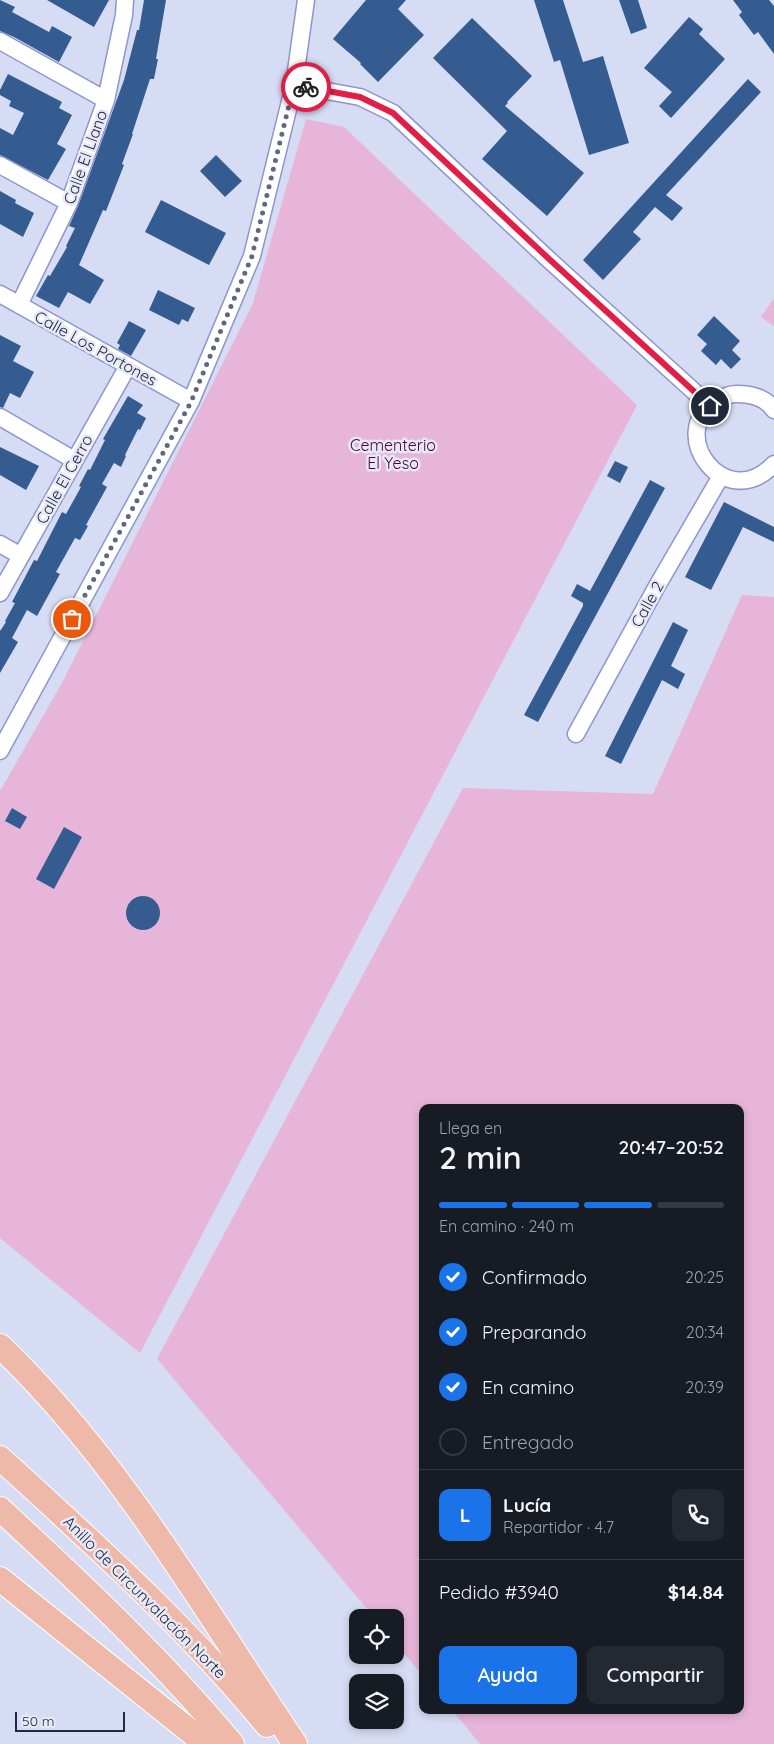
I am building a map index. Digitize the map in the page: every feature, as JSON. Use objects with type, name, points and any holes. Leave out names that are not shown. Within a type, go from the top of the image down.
[{"type":"highway","points":[[0,1346],[74,1425],[122,1485],[181,1570],[295,1744]]},
{"type":"highway","name":"Anillo de Circunvalación Norte","points":[[0,1458],[90,1540],[197,1645],[255,1710],[282,1744]]},
{"type":"highway","points":[[0,1509],[140,1642],[198,1704],[232,1744]]},
{"type":"highway","points":[[0,1579],[64,1628],[206,1744]]},
{"type":"street","name":"Calle El Llano","points":[[19,305],[69,203],[106,100],[124,15],[125,0]]},
{"type":"street","points":[[0,751],[191,402],[252,256],[294,85],[306,0]]},
{"type":"street","points":[[0,41],[106,100]]},
{"type":"street","points":[[294,85],[360,97],[393,113],[710,406]]},
{"type":"street","points":[[0,165],[69,203]]},
{"type":"street","name":"Calle Los Portones","points":[[0,294],[191,402]]},
{"type":"street","name":"Calle El Cerro","points":[[0,593],[128,366]]},
{"type":"street","points":[[773,406],[751,394],[729,394],[710,406],[700,420],[697,436],[699,452],[708,466],[720,476],[734,480],[749,480],[762,474],[774,465]]},
{"type":"street","points":[[0,417],[74,460]]},
{"type":"street","name":"Calle 2","points":[[576,734],[720,476]]},
{"type":"street","points":[[0,544],[21,556]]},
{"type":"green space","name":"Cementerio El Yeso","points":[[306,119],[344,127],[637,405],[140,1353],[0,1238],[0,791],[62,683],[253,303]]},
{"type":"green space","points":[[774,298],[774,326],[761,317]]},
{"type":"green space","points":[[742,595],[774,597],[774,1744],[480,1744],[455,1714],[744,1714],[744,1104],[419,1104],[419,1671],[404,1653],[404,1609],[367,1609],[157,1359],[463,788],[653,794]]},
{"type":"building","points":[[0,0],[15,7],[12,12],[49,32],[52,26],[72,37],[59,62],[0,31]]},
{"type":"building","points":[[47,0],[109,0],[94,27]]},
{"type":"building","points":[[144,0],[166,0],[154,79],[150,79],[122,164],[124,165],[106,211],[103,210],[79,265],[104,280],[90,304],[68,292],[59,308],[36,296],[67,247],[75,228],[69,226],[124,80],[137,30],[139,30]]},
{"type":"building","points":[[366,0],[406,0],[398,9],[424,35],[378,82],[361,63],[333,39]]},
{"type":"building","points":[[534,0],[563,0],[583,62],[603,56],[629,143],[589,155],[560,60],[554,62]]},
{"type":"building","points":[[619,0],[638,0],[647,28],[631,34]]},
{"type":"building","points":[[733,0],[769,0],[774,6],[774,54],[758,32],[754,35],[739,15],[742,12]]},
{"type":"building","points":[[689,17],[703,29],[699,34],[725,59],[671,118],[659,106],[672,92],[644,68]]},
{"type":"building","points":[[472,18],[532,76],[505,106],[584,173],[547,216],[482,159],[507,131],[433,58]]},
{"type":"building","points":[[8,74],[62,102],[59,108],[72,115],[57,144],[66,149],[48,180],[0,155],[0,128],[13,135],[24,113],[9,106],[11,101],[0,95],[0,90]]},
{"type":"building","points":[[748,79],[761,92],[666,195],[683,208],[672,221],[655,207],[633,232],[641,239],[603,280],[583,260]]},
{"type":"building","points":[[216,155],[242,181],[225,197],[200,171]]},
{"type":"building","points":[[0,191],[16,200],[15,203],[34,213],[23,237],[0,224]]},
{"type":"building","points":[[161,200],[226,233],[209,265],[145,232]]},
{"type":"building","points":[[158,290],[195,308],[188,322],[182,319],[179,325],[149,310]]},
{"type":"building","points":[[714,316],[740,341],[732,350],[741,359],[731,369],[721,359],[716,365],[701,351],[707,344],[697,335]]},
{"type":"building","points":[[129,321],[146,330],[131,356],[118,349],[120,345],[117,343]]},
{"type":"building","points":[[0,335],[21,346],[13,361],[34,372],[20,398],[10,393],[3,408],[0,407]]},
{"type":"building","points":[[128,396],[143,405],[137,413],[146,418],[140,430],[138,429],[121,467],[114,463],[102,484],[107,487],[86,525],[88,526],[80,540],[75,538],[56,572],[60,574],[37,616],[27,610],[12,638],[18,642],[0,673],[0,631],[15,603],[12,602],[34,560],[37,561],[62,512],[66,514],[81,487],[79,486],[88,469],[90,470],[105,440],[103,439]]},
{"type":"building","points":[[0,447],[39,466],[26,490],[0,475]]},
{"type":"building","points":[[615,461],[628,467],[620,483],[607,476]]},
{"type":"building","points":[[650,480],[665,488],[538,722],[524,715],[583,606],[583,603],[571,596],[577,584],[590,591]]},
{"type":"building","points":[[724,502],[774,527],[774,542],[743,527],[711,590],[685,577]]},
{"type":"building","points":[[673,622],[688,630],[671,666],[685,674],[678,689],[662,680],[621,764],[605,756]]},
{"type":"building","points":[[12,808],[27,817],[20,829],[5,821]]},
{"type":"building","points":[[64,827],[82,837],[54,889],[36,879]]},
{"type":"building","points":[[143,896],[150,897],[155,901],[159,906],[159,920],[155,925],[150,929],[143,930],[136,929],[131,925],[127,920],[126,913],[127,906],[131,901],[136,897]]},
{"type":"way so far","points":[[72,619],[191,402],[252,256],[294,85],[306,87]]},
{"type":"route","points":[[306,87],[360,97],[393,113],[710,406]]}]
